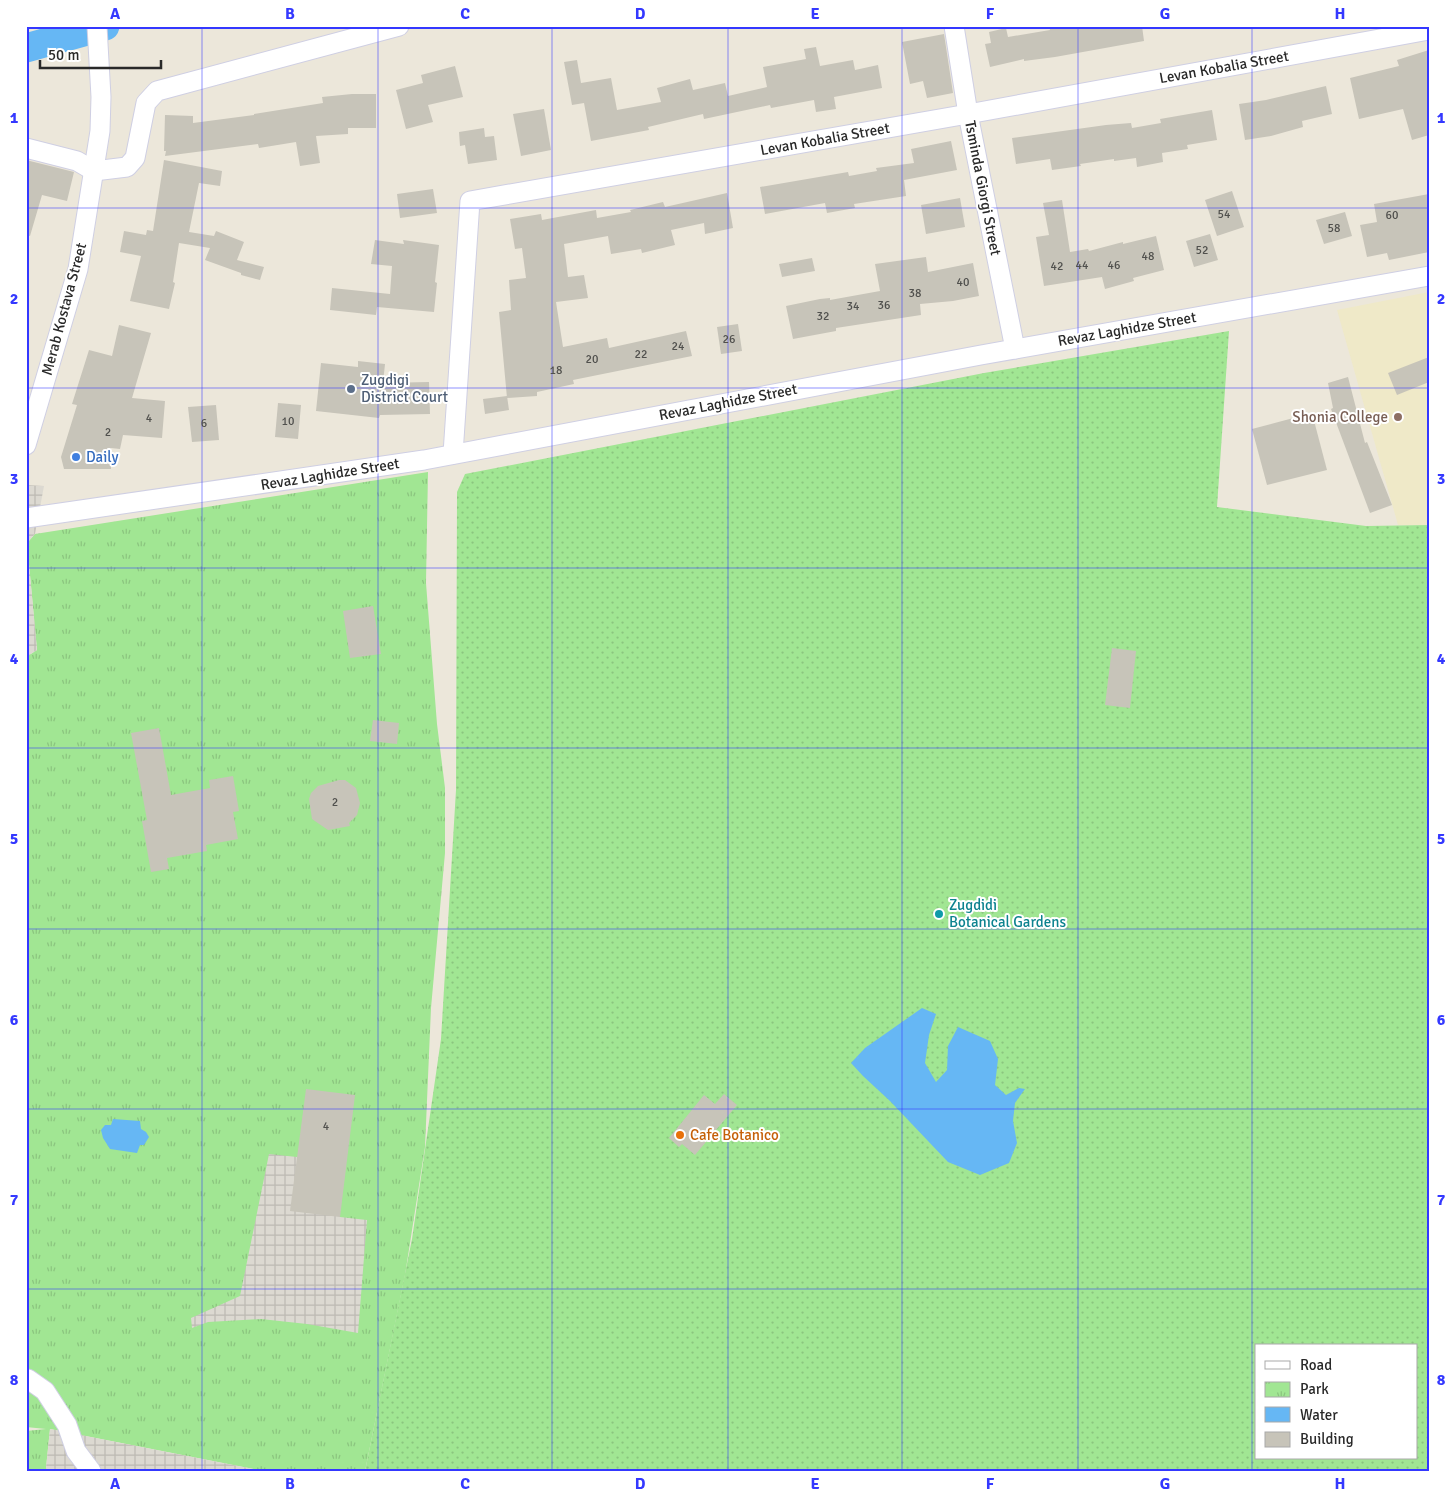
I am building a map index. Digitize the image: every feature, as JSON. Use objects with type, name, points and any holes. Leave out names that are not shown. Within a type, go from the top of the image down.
[{"type":"street","name":"Merab Kostava Street","points":[[26,445],[78,270],[100,131],[101,97],[97,26]]},
{"type":"street","points":[[26,148],[77,161],[94,171],[127,166],[136,158],[146,103],[157,91],[399,26]]},
{"type":"street","name":"Tsminda Giorgi Street","points":[[954,26],[968,114],[1015,349]]},
{"type":"street","name":"Levan Kobalia Street","points":[[453,454],[470,201],[968,114],[1429,30]]},
{"type":"street","name":"Revaz Laghidze Street","points":[[26,518],[424,460],[1015,349],[1429,276]]},
{"type":"street","points":[[28,1379],[45,1391],[67,1425],[76,1451],[91,1471]]},
{"type":"shaded area","name":"Shonia College","points":[[1429,292],[1429,525],[1398,525],[1337,310]]},
{"type":"shaded area","points":[[26,485],[44,486],[35,534],[27,543],[37,650],[26,657]]},
{"type":"shaded area","points":[[269,1154],[297,1157],[340,1217],[367,1220],[358,1333],[307,1324],[261,1319],[208,1322],[192,1328],[191,1318],[240,1296]]},
{"type":"shaded area","points":[[50,1429],[263,1471],[49,1471],[46,1468]]},
{"type":"green space","name":"Zugdidi Botanical Gardens","points":[[1229,331],[1217,507],[1366,526],[1429,525],[1429,1471],[365,1471],[412,1239],[441,1039],[456,790],[457,492],[465,474],[984,373]]},
{"type":"green space","points":[[428,472],[426,583],[437,724],[445,788],[445,853],[431,1008],[425,1147],[405,1275],[365,1471],[263,1471],[50,1429],[46,1468],[49,1471],[26,1471],[26,1431],[46,1429],[26,1427],[26,657],[37,650],[27,543],[35,534]]},
{"type":"water","points":[[922,1008],[936,1014],[929,1035],[925,1063],[936,1082],[947,1070],[948,1046],[958,1027],[990,1041],[998,1059],[995,1085],[1006,1095],[1019,1088],[1025,1089],[1015,1103],[1013,1121],[1017,1143],[1009,1163],[980,1175],[948,1162],[851,1063],[865,1048]]},
{"type":"water","points":[[113,1119],[140,1121],[141,1129],[149,1137],[144,1145],[140,1145],[137,1153],[110,1149],[103,1138],[101,1130],[105,1125],[111,1125]]},
{"type":"building","points":[[1049,26],[1142,26],[1144,41],[1055,57],[1024,61],[1024,59],[990,67],[985,44],[991,43],[989,32],[1006,28],[1008,37],[1050,30]]},
{"type":"building","points":[[944,34],[953,93],[927,98],[923,81],[910,84],[902,42]]},
{"type":"building","points":[[816,47],[820,66],[853,60],[855,70],[878,65],[882,88],[834,97],[836,109],[816,112],[814,100],[771,108],[770,105],[704,119],[703,114],[648,127],[649,130],[591,141],[584,103],[572,105],[564,62],[577,60],[581,83],[611,78],[617,110],[661,102],[657,88],[690,79],[693,90],[725,83],[728,96],[767,87],[763,67],[806,59],[804,49]]},
{"type":"building","points":[[1429,50],[1429,135],[1412,140],[1403,109],[1359,119],[1350,78],[1399,66],[1397,60]]},
{"type":"building","points":[[455,66],[463,97],[428,105],[433,122],[406,129],[396,90],[423,83],[421,75]]},
{"type":"building","points":[[1326,86],[1332,114],[1302,121],[1303,127],[1271,136],[1245,140],[1239,104],[1266,100]]},
{"type":"building","points":[[376,94],[376,128],[348,128],[348,134],[316,136],[320,163],[300,166],[296,142],[259,148],[258,144],[165,156],[165,115],[193,116],[193,123],[323,103],[322,97]]},
{"type":"building","points":[[544,109],[551,150],[521,156],[513,114]]},
{"type":"building","points":[[1212,110],[1217,140],[1187,145],[1188,149],[1162,153],[1163,162],[1137,167],[1136,158],[1114,161],[1114,159],[1052,170],[1050,159],[1016,164],[1012,138],[1106,125],[1131,123],[1132,128],[1161,123],[1160,119]]},
{"type":"building","points":[[484,128],[485,137],[494,136],[497,160],[468,164],[465,145],[460,146],[459,132]]},
{"type":"building","points":[[951,141],[957,170],[904,180],[906,196],[854,204],[855,208],[827,213],[825,203],[765,214],[760,187],[848,172],[849,176],[877,171],[876,168],[914,163],[911,149]]},
{"type":"building","points":[[26,160],[74,172],[67,201],[42,195],[30,236],[26,235]]},
{"type":"building","points":[[164,160],[222,171],[220,186],[199,183],[189,232],[214,236],[216,231],[244,242],[237,260],[264,267],[260,280],[241,275],[241,273],[205,260],[210,248],[179,243],[173,282],[175,283],[169,309],[130,301],[141,256],[120,252],[124,231],[146,235],[147,230],[153,231]]},
{"type":"building","points":[[433,189],[437,213],[400,218],[397,194]]},
{"type":"building","points":[[1232,191],[1244,227],[1217,236],[1205,200]]},
{"type":"building","points":[[727,193],[733,228],[705,234],[704,223],[671,230],[675,245],[642,253],[641,249],[611,254],[608,236],[564,244],[568,277],[584,275],[588,298],[556,302],[563,347],[607,338],[609,348],[686,331],[692,356],[573,380],[574,384],[537,392],[537,396],[507,398],[499,312],[511,310],[509,280],[526,278],[522,248],[515,249],[510,219],[541,214],[542,220],[596,210],[597,218],[631,212],[630,210],[663,202],[665,207]]},
{"type":"building","points":[[1429,194],[1429,252],[1389,260],[1387,253],[1367,257],[1360,225],[1377,222],[1374,204]]},
{"type":"building","points":[[960,198],[965,227],[926,234],[921,205]]},
{"type":"building","points":[[1062,200],[1070,252],[1088,249],[1089,251],[1156,236],[1164,270],[1133,278],[1134,281],[1105,289],[1102,277],[1044,286],[1036,237],[1049,235],[1043,203]]},
{"type":"building","points":[[1345,212],[1352,236],[1324,244],[1316,220]]},
{"type":"building","points":[[1210,234],[1218,260],[1194,267],[1186,241]]},
{"type":"building","points":[[375,240],[404,244],[403,240],[439,245],[434,312],[377,307],[376,315],[330,310],[332,288],[390,294],[392,266],[371,264]]},
{"type":"building","points":[[926,257],[928,272],[973,263],[979,296],[920,304],[921,315],[836,328],[836,331],[793,339],[786,306],[820,299],[830,298],[830,300],[880,291],[875,264]]},
{"type":"building","points":[[812,258],[815,271],[782,277],[779,264]]},
{"type":"building","points":[[738,324],[742,351],[721,354],[717,327]]},
{"type":"building","points":[[119,325],[151,333],[132,398],[165,401],[162,438],[123,435],[120,449],[111,448],[111,469],[64,469],[61,457],[77,405],[72,404],[89,350],[112,356]]},
{"type":"building","points":[[1429,357],[1429,382],[1397,395],[1388,373]]},
{"type":"building","name":"Zugdigi District Court","points":[[358,361],[385,364],[383,383],[429,382],[430,414],[380,415],[379,418],[316,411],[321,363],[358,367]]},
{"type":"building","points":[[1348,377],[1365,443],[1367,442],[1392,505],[1370,513],[1331,409],[1333,408],[1328,383]]},
{"type":"building","points":[[507,396],[509,410],[485,414],[483,399]]},
{"type":"building","points":[[278,403],[301,405],[298,439],[275,437]]},
{"type":"building","points":[[216,405],[219,440],[192,442],[188,407]]},
{"type":"building","points":[[1312,413],[1327,470],[1267,485],[1252,429]]},
{"type":"building","points":[[373,606],[381,654],[350,658],[343,611]]},
{"type":"building","points":[[1112,648],[1136,651],[1130,708],[1105,705]]},
{"type":"building","points":[[373,720],[399,723],[397,744],[370,741]]},
{"type":"building","points":[[159,728],[171,795],[210,788],[209,780],[233,776],[239,811],[233,812],[238,839],[206,845],[207,851],[167,858],[169,869],[151,872],[142,821],[147,820],[131,733]]},
{"type":"building","points":[[345,780],[356,788],[360,803],[357,815],[349,823],[350,826],[328,830],[312,819],[309,799],[311,793],[318,786]]},
{"type":"building","points":[[306,1089],[355,1095],[340,1217],[290,1211]]},
{"type":"building","points":[[724,1094],[737,1105],[695,1155],[682,1144],[679,1147],[669,1138],[704,1095],[715,1104]]},
{"type":"waterway","points":[[26,48],[105,26]]},
{"type":"place","name":"Zugdigi District Court","points":[[351,389]]},
{"type":"place","name":"Shonia College","points":[[1398,417]]},
{"type":"place","name":"Daily","points":[[76,457]]},
{"type":"place","name":"Zugdidi Botanical Gardens","points":[[939,914]]},
{"type":"place","name":"Cafe Botanico","points":[[680,1135]]}]
